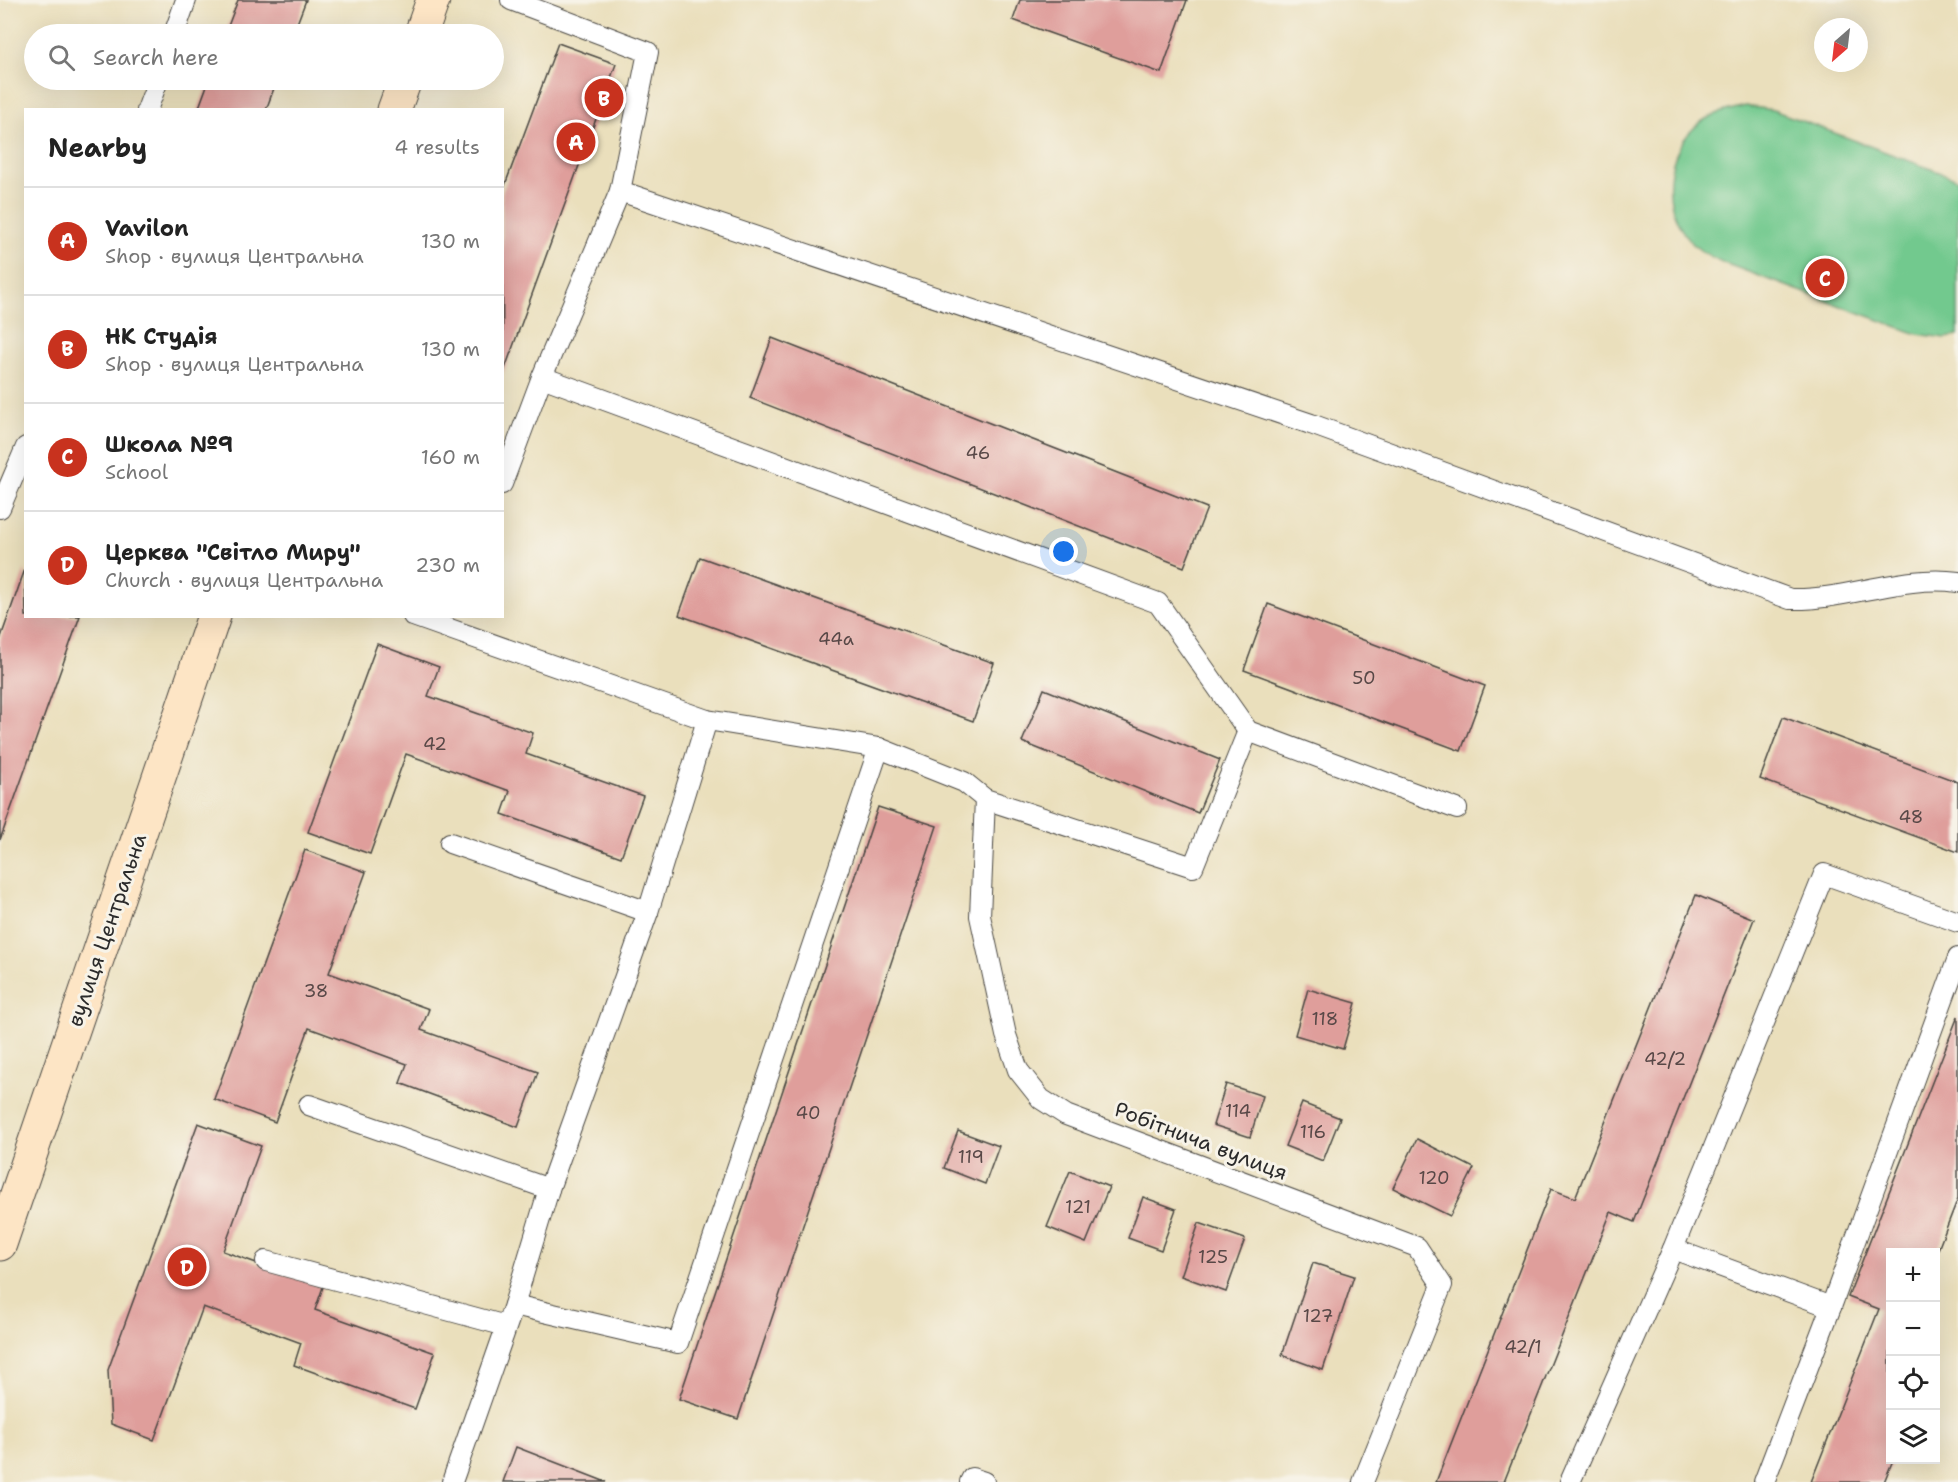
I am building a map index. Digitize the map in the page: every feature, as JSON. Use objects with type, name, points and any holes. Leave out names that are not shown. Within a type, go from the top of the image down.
[{"type":"street","points":[[425,24],[433,0]]},
{"type":"street","points":[[395,108],[401,90]]},
{"type":"street","name":"вулиця Центральна","points":[[0,1244],[213,618]]},
{"type":"lane","points":[[178,24],[186,0]]},
{"type":"lane","points":[[504,479],[542,377],[620,191],[648,52],[511,0]]},
{"type":"lane","points":[[148,108],[154,90]]},
{"type":"lane","points":[[620,191],[1311,424],[1790,599],[1809,600],[1904,584],[1958,582]]},
{"type":"lane","points":[[542,377],[1158,603],[1248,731],[1457,809]]},
{"type":"lane","points":[[0,508],[24,452]]},
{"type":"lane","points":[[424,618],[452,623],[707,720],[879,748],[964,782],[985,799],[1193,867],[1248,731]]},
{"type":"lane","points":[[452,1482],[514,1305],[549,1190],[648,912],[707,720]]},
{"type":"lane","points":[[514,1305],[678,1343],[879,748]]},
{"type":"lane","name":"Робітнича вулиця","points":[[985,799],[981,916],[1006,1035],[1018,1070],[1041,1099],[1066,1115],[1417,1247],[1442,1285],[1363,1482]]},
{"type":"lane","points":[[450,843],[648,912]]},
{"type":"lane","points":[[1570,1482],[1673,1249],[1824,874],[1958,922]]},
{"type":"lane","points":[[1764,1482],[1831,1307],[1958,958]]},
{"type":"lane","points":[[309,1105],[549,1190]]},
{"type":"lane","points":[[1673,1249],[1831,1307]]},
{"type":"lane","points":[[266,1261],[506,1326]]},
{"type":"lane","points":[[970,1482],[972,1478],[984,1482]]},
{"type":"green space","points":[[1746,106],[1773,110],[1958,179],[1958,336],[1945,338],[1917,334],[1724,263],[1700,250],[1687,238],[1672,207],[1671,172],[1676,156],[1684,140],[1700,123],[1719,113]]},
{"type":"building","points":[[238,0],[306,0],[297,24],[229,24]]},
{"type":"building","points":[[1020,0],[1187,0],[1161,73],[1013,20]]},
{"type":"building","points":[[558,43],[616,64],[504,371],[504,188]]},
{"type":"building","points":[[205,90],[273,90],[267,108],[199,108]]},
{"type":"building","points":[[772,338],[1207,508],[1184,567],[750,398]]},
{"type":"building","points":[[700,557],[994,663],[973,721],[679,615]]},
{"type":"building","points":[[24,572],[24,618],[79,618],[0,840],[0,640]]},
{"type":"building","points":[[1268,604],[1485,686],[1461,751],[1244,670]]},
{"type":"building","points":[[377,644],[439,667],[428,696],[533,733],[526,754],[643,796],[621,857],[502,814],[510,791],[406,754],[370,854],[308,832]]},
{"type":"building","points":[[1044,689],[1220,760],[1198,813],[1022,742]]},
{"type":"building","points":[[1783,717],[1958,782],[1958,852],[1760,779]]},
{"type":"building","points":[[878,807],[937,826],[738,1419],[679,1399]]},
{"type":"building","points":[[305,850],[366,872],[329,973],[429,1009],[421,1030],[538,1072],[518,1127],[400,1083],[407,1064],[309,1028],[275,1122],[214,1099]]},
{"type":"building","points":[[1696,895],[1754,919],[1634,1222],[1611,1212],[1504,1482],[1436,1482],[1551,1189],[1575,1198]]},
{"type":"building","points":[[1308,989],[1356,1003],[1343,1049],[1295,1035]]},
{"type":"building","points":[[1958,1016],[1958,1198],[1939,1248],[1886,1248],[1886,1464],[1891,1464],[1884,1482],[1811,1482],[1879,1309],[1848,1297]]},
{"type":"building","points":[[1226,1084],[1263,1096],[1250,1137],[1213,1125]]},
{"type":"building","points":[[1302,1103],[1340,1118],[1323,1161],[1285,1146]]},
{"type":"building","points":[[198,1123],[261,1146],[223,1251],[323,1287],[315,1310],[435,1353],[415,1409],[294,1365],[301,1343],[203,1307],[154,1440],[111,1424],[108,1370]]},
{"type":"building","points":[[958,1131],[999,1146],[985,1184],[944,1168]]},
{"type":"building","points":[[1417,1139],[1474,1168],[1450,1216],[1393,1188]]},
{"type":"building","points":[[1070,1171],[1109,1187],[1086,1243],[1047,1227]]},
{"type":"building","points":[[1143,1197],[1176,1209],[1161,1250],[1128,1238]]},
{"type":"building","points":[[1199,1223],[1245,1239],[1226,1292],[1181,1276]]},
{"type":"building","points":[[1313,1263],[1354,1276],[1323,1370],[1282,1355]]},
{"type":"building","points":[[516,1447],[606,1482],[503,1482]]},
{"type":"place","name":"НК Студія","points":[[604,98]]},
{"type":"place","name":"Vavilon","points":[[576,142]]},
{"type":"place","name":"Школа №9","points":[[1825,278]]},
{"type":"place","name":"Церква \"Світло Миру\"","points":[[187,1267]]}]
